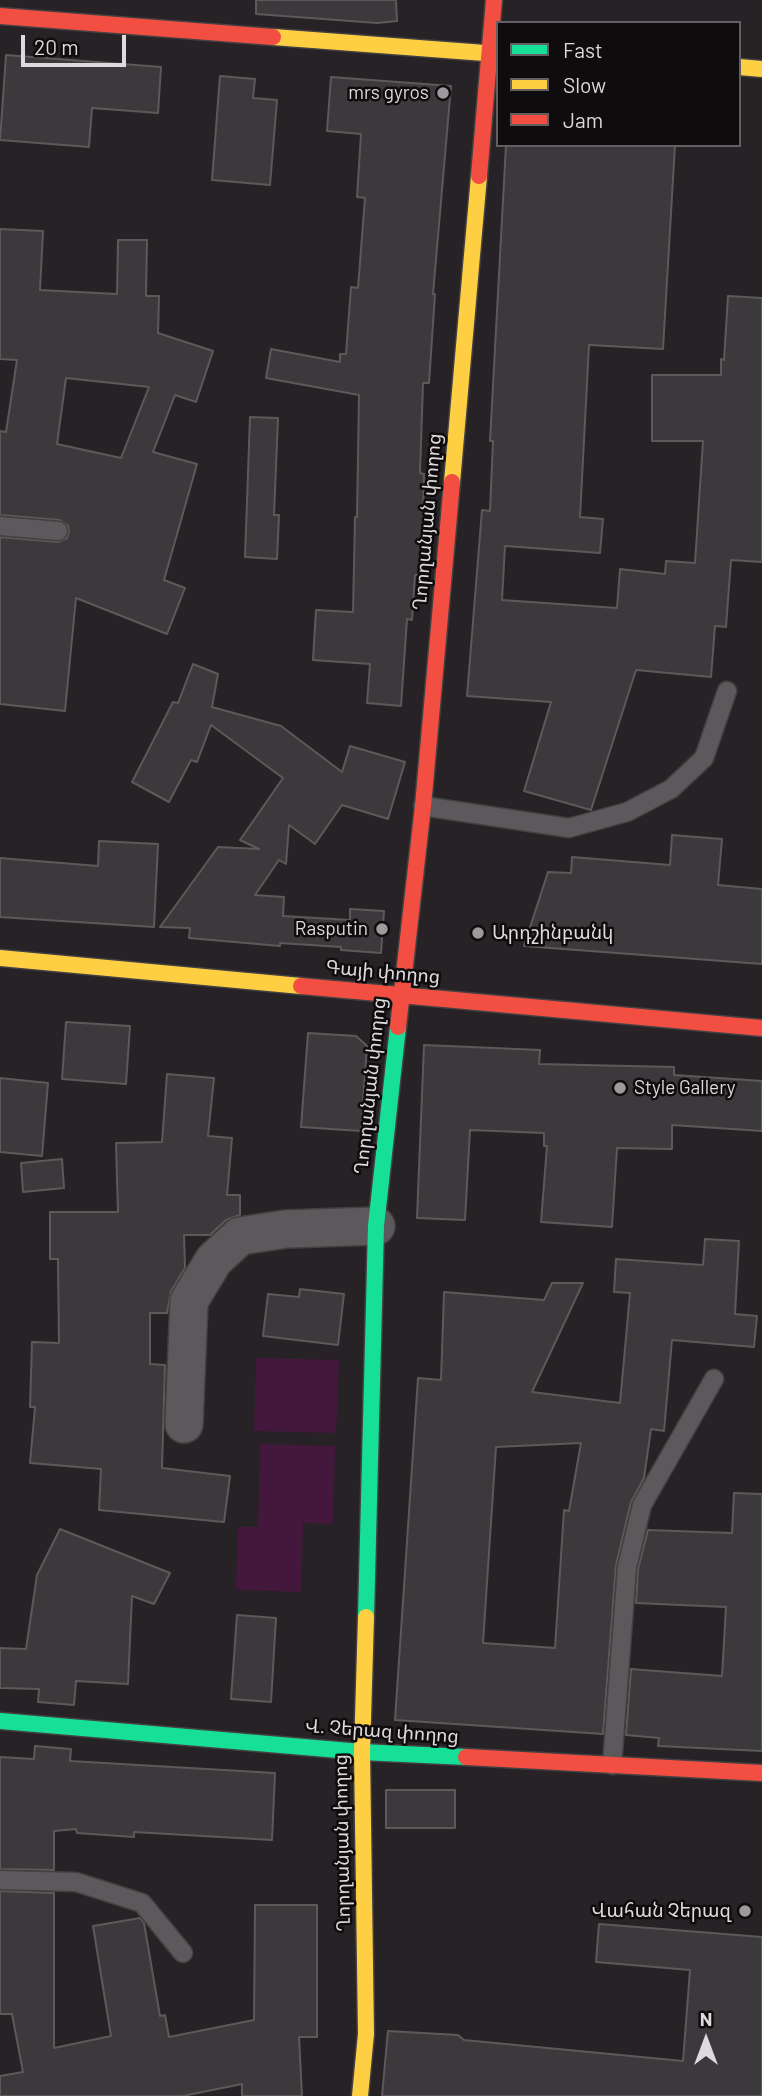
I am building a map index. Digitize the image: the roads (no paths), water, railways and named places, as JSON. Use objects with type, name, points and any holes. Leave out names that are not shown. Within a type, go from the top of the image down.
[{"type":"street","name":"Ղորղանյան փողոց","points":[[360,2096],[366,2034],[362,1752],[376,1226],[423,806],[494,54],[494,0]]},
{"type":"street","points":[[0,16],[494,54]]},
{"type":"street","points":[[741,68],[762,69]]},
{"type":"street","name":"Գայի փողոց","points":[[0,958],[762,1028]]},
{"type":"street","points":[[184,1424],[189,1301],[214,1260],[240,1236],[286,1229],[376,1226]]},
{"type":"street","name":"Վ. Չերազ փողոց","points":[[0,1721],[362,1752],[762,1773]]},
{"type":"lane","points":[[0,526],[58,531]]},
{"type":"lane","points":[[423,806],[569,828],[627,812],[671,789],[704,758],[727,691]]},
{"type":"lane","points":[[612,1765],[627,1567],[642,1506],[714,1378]]},
{"type":"lane","points":[[0,1880],[76,1882],[142,1903],[183,1953]]},
{"type":"place","name":"mrs gyros","points":[[443,93]]},
{"type":"place","name":"Rasputin","points":[[382,929]]},
{"type":"place","name":"Արդշինբանկ","points":[[478,933]]},
{"type":"place","name":"Style Gallery","points":[[620,1088]]},
{"type":"place","name":"Վահան Չերազ","points":[[745,1911]]}]
